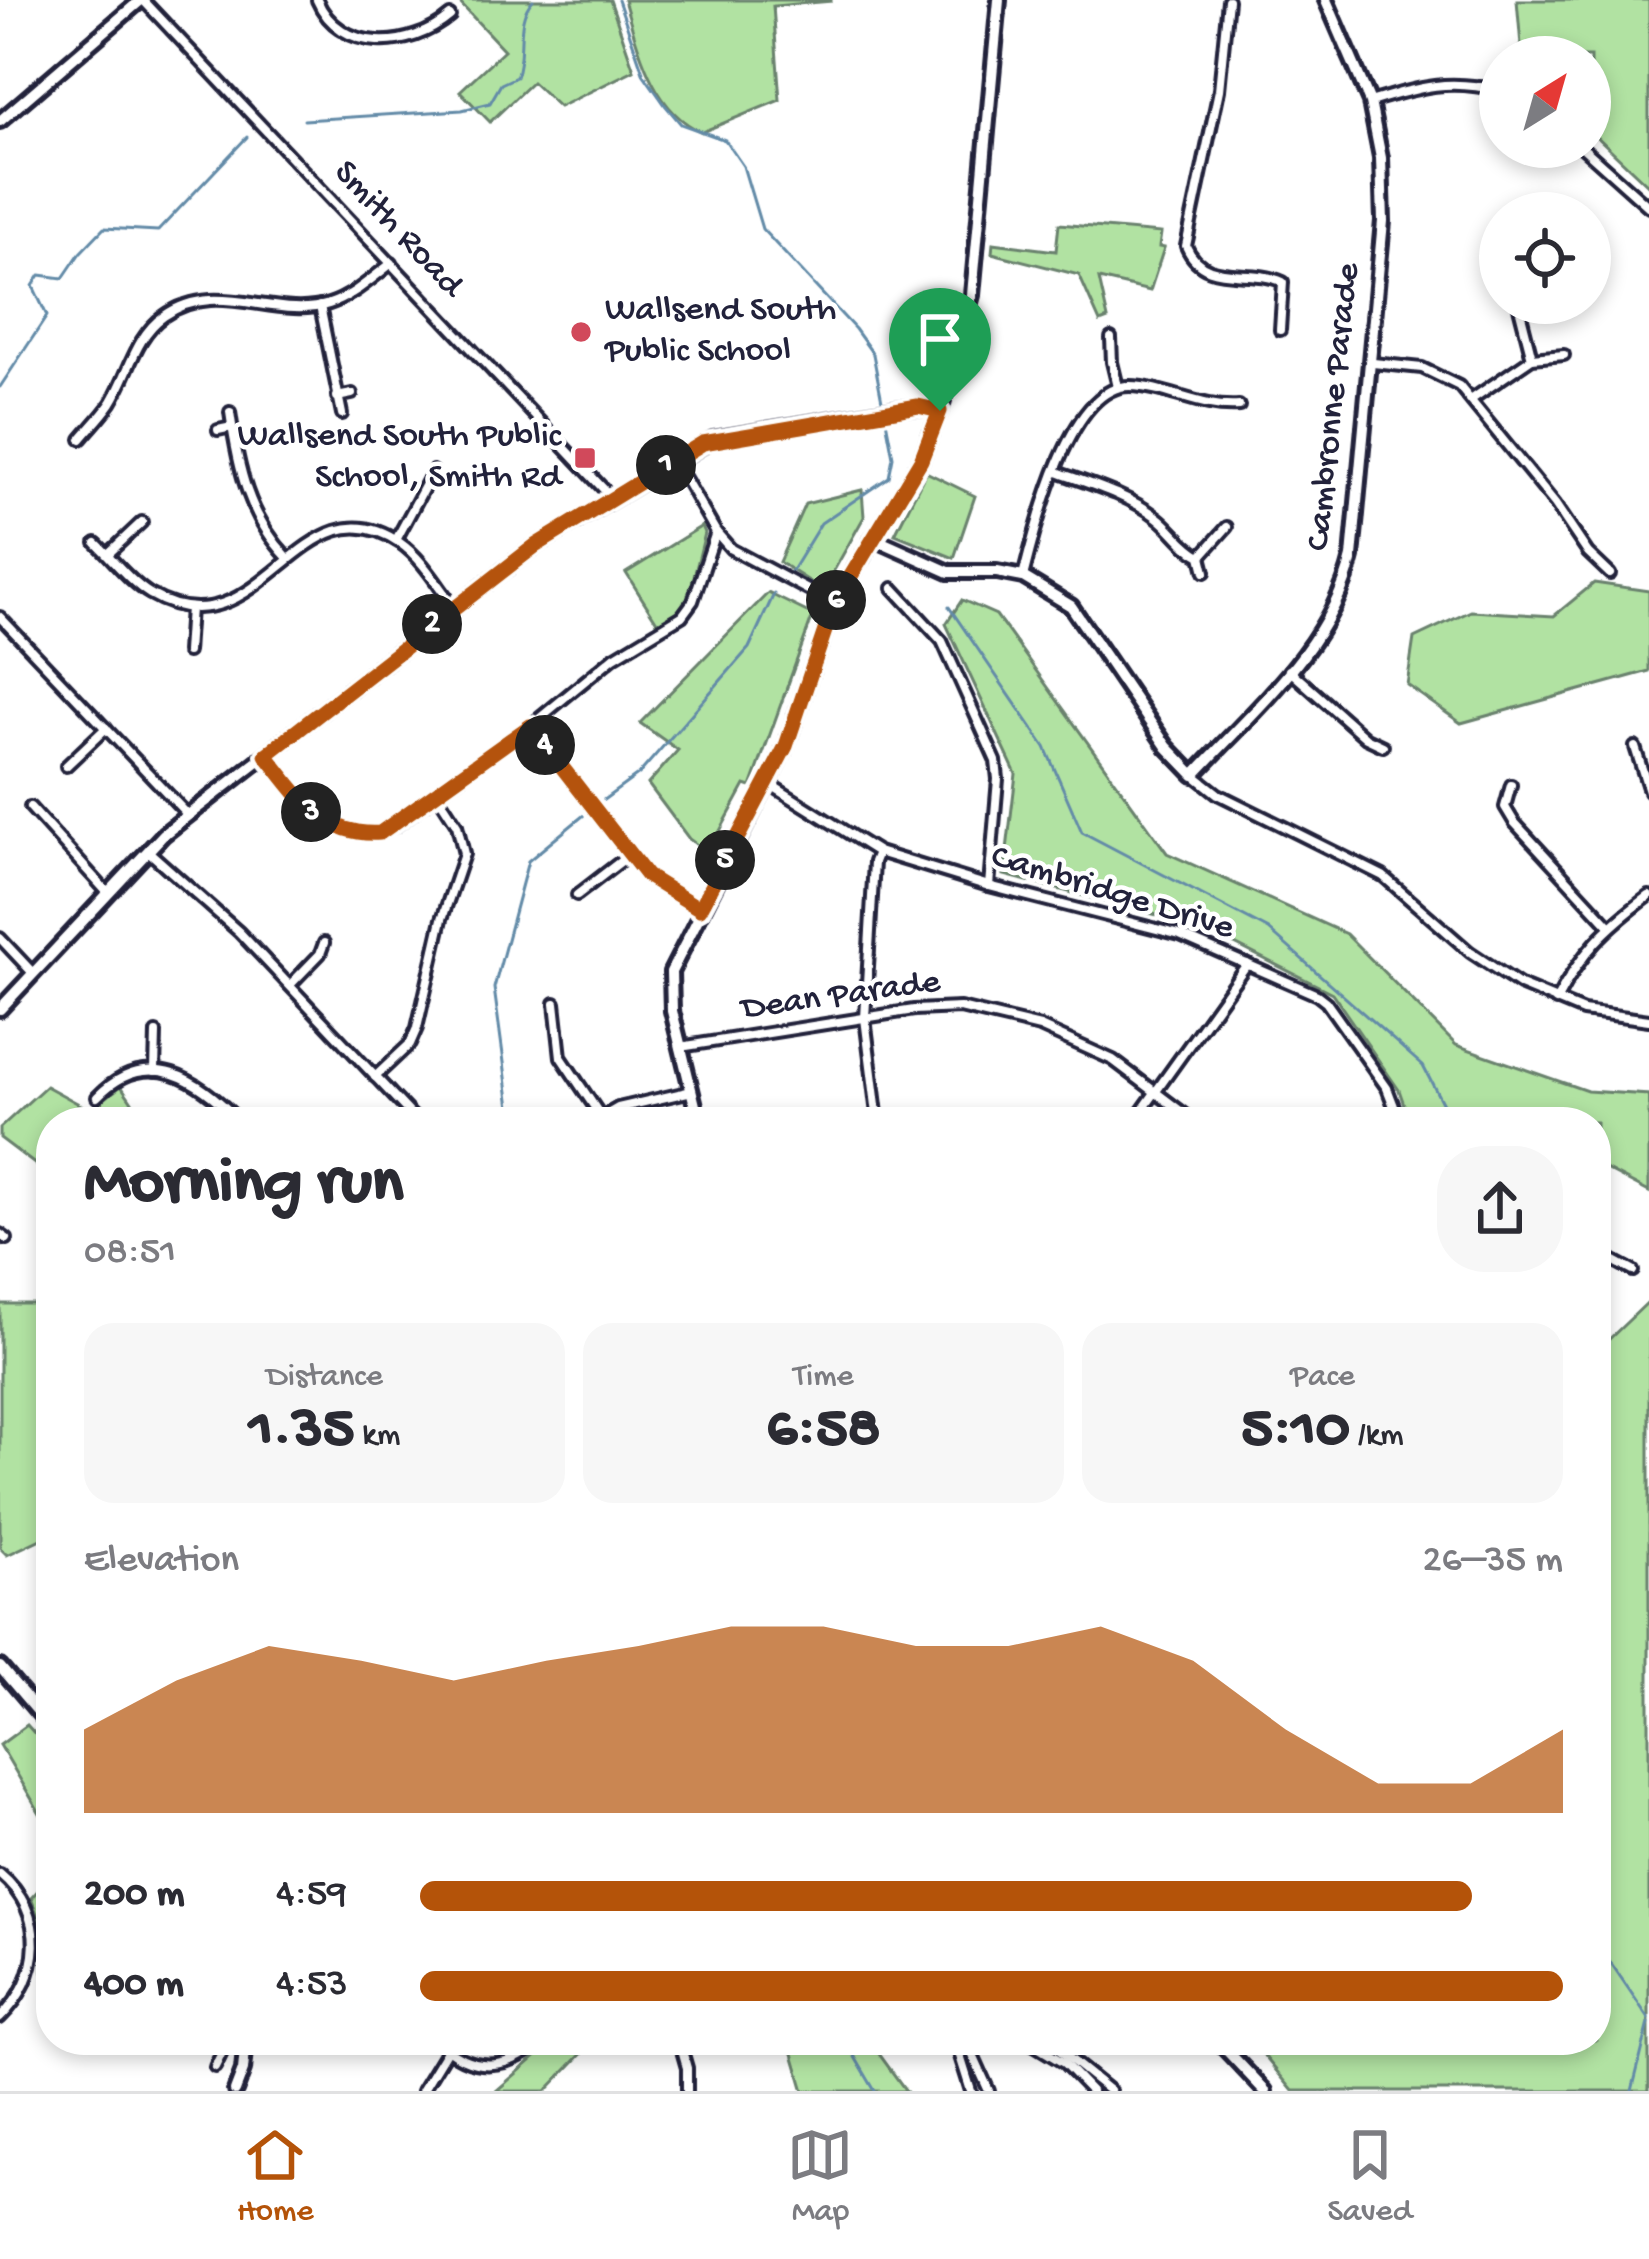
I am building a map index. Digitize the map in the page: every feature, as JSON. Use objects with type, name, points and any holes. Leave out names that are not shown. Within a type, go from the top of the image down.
[{"type":"street","points":[[0,121],[142,0]]},
{"type":"street","name":"Smith Road","points":[[142,0],[612,498]]},
{"type":"street","points":[[317,0],[331,25],[361,41],[423,33],[450,16]]},
{"type":"street","points":[[696,1107],[669,990],[671,972],[786,746],[834,604],[921,460],[940,411],[972,295],[999,0]]},
{"type":"street","points":[[1228,0],[1220,83],[1186,246],[1204,270],[1283,282],[1280,330]]},
{"type":"street","name":"Cambronne Parade","points":[[1194,775],[1320,634],[1346,582],[1372,363],[1383,221],[1381,158],[1370,102],[1327,0]]},
{"type":"street","points":[[1370,102],[1441,82],[1479,85]]},
{"type":"street","points":[[1605,168],[1649,207]]},
{"type":"street","points":[[81,439],[109,406],[133,356],[163,316],[192,302],[225,297],[286,307],[320,306],[342,298],[392,263]]},
{"type":"street","points":[[320,306],[341,414]]},
{"type":"street","points":[[1524,324],[1532,358]]},
{"type":"street","points":[[1112,338],[1118,387]]},
{"type":"street","points":[[1472,399],[1532,358],[1564,355]]},
{"type":"street","points":[[1372,363],[1422,368],[1444,376],[1472,399],[1588,553],[1610,574]]},
{"type":"street","points":[[1023,577],[1039,514],[1086,409],[1118,387],[1161,392],[1206,405],[1239,406]]},
{"type":"street","points":[[338,397],[352,394]]},
{"type":"street","points":[[0,1009],[147,850],[535,546],[713,440],[918,406],[940,411]]},
{"type":"street","points":[[230,412],[239,470],[253,508],[288,558]]},
{"type":"street","points":[[218,430],[232,427]]},
{"type":"street","points":[[675,460],[716,532],[731,548],[834,604]]},
{"type":"street","points":[[396,540],[433,471]]},
{"type":"street","points":[[1057,472],[1135,503],[1158,518],[1201,556],[1205,572]]},
{"type":"street","points":[[108,554],[142,522]]},
{"type":"street","points":[[1201,556],[1227,527]]},
{"type":"street","points":[[96,543],[144,590],[190,608],[238,599],[313,539],[342,530],[377,532],[396,540],[421,564],[454,607]]},
{"type":"street","points":[[266,755],[311,812],[345,830],[380,833],[530,726],[614,657],[682,616],[693,601],[716,532]]},
{"type":"street","points":[[873,538],[949,572],[1023,577],[1072,606],[1167,747],[1218,794],[1383,876],[1496,971],[1583,1011],[1649,1020]]},
{"type":"street","points":[[892,588],[938,633],[996,760],[989,886]]},
{"type":"street","points":[[187,652],[190,608]]},
{"type":"street","points":[[0,617],[188,815]]},
{"type":"street","points":[[1289,670],[1366,738],[1383,746]]},
{"type":"street","points":[[530,726],[652,881],[700,909]]},
{"type":"street","points":[[66,766],[106,728]]},
{"type":"street","points":[[1635,747],[1649,791]]},
{"type":"street","name":"Cambridge Drive","points":[[766,782],[878,852],[1180,935],[1326,1002],[1382,1080],[1394,1107]]},
{"type":"street","points":[[1511,785],[1505,807],[1514,822],[1610,926]]},
{"type":"street","points":[[375,1077],[410,1044],[417,1028],[442,919],[464,854],[457,825],[436,794]]},
{"type":"street","points":[[30,807],[107,892]]},
{"type":"street","points":[[147,850],[239,932],[404,1107]]},
{"type":"street","points":[[876,1107],[865,1018],[878,852]]},
{"type":"street","points":[[577,895],[629,855]]},
{"type":"street","points":[[1556,1001],[1578,960],[1610,926],[1649,896]]},
{"type":"street","points":[[0,938],[32,972]]},
{"type":"street","points":[[290,986],[320,954],[324,943]]},
{"type":"street","points":[[1145,1107],[1246,964]]},
{"type":"street","points":[[555,1003],[560,1057],[590,1107]]},
{"type":"street","name":"Dean Parade","points":[[680,1047],[944,1007],[1016,1019],[1113,1060],[1177,1107]]},
{"type":"street","points":[[155,1071],[156,1034]]},
{"type":"street","points":[[98,1096],[123,1077],[155,1071],[175,1073],[206,1088],[224,1107]]},
{"type":"street","points":[[638,1107],[692,1091]]},
{"type":"street","points":[[1611,1259],[1634,1271]]},
{"type":"street","points":[[0,1666],[36,1709]]},
{"type":"street","points":[[0,1874],[27,1907],[35,1940],[27,1980],[0,2018]]},
{"type":"street","points":[[215,2067],[221,2055]]},
{"type":"street","points":[[235,2091],[244,2055]]},
{"type":"street","points":[[422,2091],[444,2055]]},
{"type":"street","points":[[456,2055],[471,2063],[500,2065],[524,2055]]},
{"type":"street","points":[[683,2055],[687,2091]]},
{"type":"street","points":[[960,2055],[971,2091]]},
{"type":"street","points":[[973,2055],[989,2091]]},
{"type":"street","points":[[1051,2055],[1091,2091]]},
{"type":"street","points":[[1066,2055],[1110,2091]]},
{"type":"street","points":[[1231,2055],[1265,2091]]},
{"type":"green space","points":[[457,0],[610,0],[634,70],[559,107],[532,82],[490,122],[460,91],[504,50]]},
{"type":"green space","points":[[624,0],[831,1],[773,6],[780,100],[702,132],[685,122],[659,93]]},
{"type":"green space","points":[[1517,0],[1649,0],[1649,186],[1611,150],[1611,36],[1520,36]]},
{"type":"green space","points":[[1059,224],[1161,233],[1159,247],[1164,248],[1150,291],[1099,279],[1108,319],[1100,322],[1079,275],[992,253],[993,243],[1056,251]]},
{"type":"green space","points":[[926,472],[975,496],[954,558],[895,534]]},
{"type":"green space","points":[[862,490],[864,517],[823,590],[779,562],[805,504]]},
{"type":"green space","points":[[702,526],[705,533],[687,605],[659,625],[626,573]]},
{"type":"green space","points":[[1594,583],[1649,591],[1649,671],[1461,723],[1407,685],[1414,638],[1471,611],[1554,616]]},
{"type":"green space","points":[[768,593],[813,615],[751,787],[745,785],[708,853],[689,839],[648,784],[678,750],[640,723]]},
{"type":"green space","points":[[962,600],[996,615],[1167,853],[1346,934],[1456,1045],[1587,1091],[1649,1095],[1649,1192],[1611,1172],[1611,1107],[1405,1107],[1399,1090],[1332,993],[1199,926],[1004,875],[1016,774],[946,624]]},
{"type":"green space","points":[[46,1086],[84,1107],[36,1107],[36,1165],[0,1138],[0,1128]]},
{"type":"green space","points":[[121,1086],[132,1102],[128,1107],[94,1107]]},
{"type":"green space","points":[[1649,1301],[1649,2091],[1293,2091],[1263,2055],[1611,2055],[1611,1337]]},
{"type":"green space","points":[[0,1304],[36,1304],[36,1541],[7,1555],[0,1548]]},
{"type":"green space","points":[[27,1725],[36,1735],[36,1806],[0,1745]]},
{"type":"green space","points":[[538,2055],[581,2055],[546,2091],[496,2091]]},
{"type":"green space","points":[[793,2055],[880,2055],[906,2091],[804,2091]]},
{"type":"waterway","points":[[304,120],[462,110],[490,103],[501,84],[516,77],[522,26],[533,0]]},
{"type":"waterway","points":[[618,0],[644,75],[665,105],[681,124],[725,140],[743,166],[762,229],[873,354],[883,406]]},
{"type":"waterway","points":[[0,387],[47,316],[33,286],[40,275],[63,278],[104,228],[158,231],[247,137]]},
{"type":"waterway","points":[[791,572],[821,523],[889,477],[893,457],[885,415]]},
{"type":"waterway","points":[[602,801],[639,774],[749,648],[774,594]]},
{"type":"waterway","points":[[949,607],[1045,747],[1082,832],[1269,930],[1423,1066],[1444,1107]]},
{"type":"waterway","points":[[510,1107],[494,988],[528,861],[584,815]]},
{"type":"waterway","points":[[1611,1963],[1649,2019]]},
{"type":"waterway","points":[[1632,2091],[1649,2023]]},
{"type":"waterway","points":[[854,2055],[875,2091]]},
{"type":"place","name":"Wallsend South Public School","points":[[581,332]]},
{"type":"place","name":"Wallsend South Public School, Smith Rd","points":[[585,458]]},
{"type":"route","points":[[918,406],[940,411],[900,499],[834,604],[786,746],[700,909],[647,876],[530,726],[380,833],[345,830],[323,821],[266,755],[535,546],[703,443],[918,406]]}]
